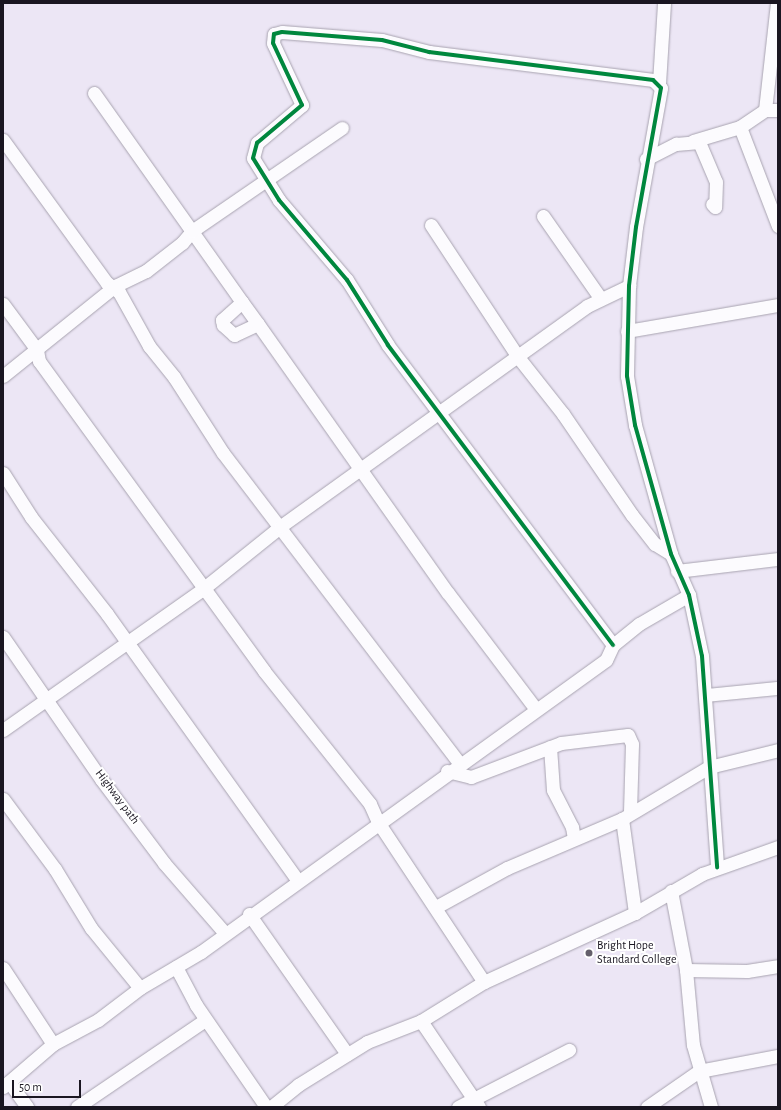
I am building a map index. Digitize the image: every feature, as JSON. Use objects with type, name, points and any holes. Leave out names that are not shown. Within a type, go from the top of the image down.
[{"type":"street","points":[[664,3],[659,84],[661,88],[646,159],[629,286],[627,376],[635,425],[671,554],[677,571],[689,595],[702,656],[706,695],[709,767],[717,867]]},
{"type":"street","points":[[765,110],[777,3]]},
{"type":"street","points":[[613,645],[388,345],[347,280],[279,200],[253,158],[253,149],[302,105],[273,43],[274,34],[282,32],[382,40],[429,52],[565,68],[659,84]]},
{"type":"street","points":[[94,93],[362,471],[535,708]]},
{"type":"street","points":[[646,159],[676,144],[693,141],[740,127],[765,110],[778,110]]},
{"type":"street","points":[[740,127],[778,226]]},
{"type":"street","points":[[3,376],[37,350],[114,286],[146,271],[182,243],[192,231],[265,177],[342,128]]},
{"type":"street","points":[[3,140],[107,283],[114,286],[149,346],[174,377],[193,410],[459,763]]},
{"type":"street","points":[[693,141],[704,148],[716,182],[715,206],[712,204]]},
{"type":"street","points":[[238,191],[265,177]]},
{"type":"street","points":[[543,216],[601,299]]},
{"type":"street","points":[[431,226],[518,357],[563,414],[650,538],[671,554]]},
{"type":"street","points":[[3,730],[204,588],[281,526],[362,471],[518,357],[601,299],[629,286]]},
{"type":"street","points":[[242,302],[222,320],[223,325],[234,335],[258,324]]},
{"type":"street","points":[[3,304],[37,350],[39,361],[264,672],[370,804],[378,822],[436,906],[484,982]]},
{"type":"street","points":[[627,331],[778,305]]},
{"type":"street","points":[[3,473],[31,517],[128,643],[298,881]]},
{"type":"street","points":[[677,571],[778,559]]},
{"type":"street","points":[[27,1107],[6,1084],[53,1044],[98,1020],[140,988],[176,966],[298,881],[447,771],[535,708],[606,660],[613,645],[657,611],[689,595]]},
{"type":"street","name":"Highway path","points":[[3,637],[48,698],[101,779],[164,862],[224,932]]},
{"type":"street","points":[[706,695],[778,688]]},
{"type":"street","points":[[447,771],[471,777],[550,747],[628,734],[632,744],[626,816],[635,913]]},
{"type":"street","points":[[550,747],[553,790],[573,833]]},
{"type":"street","points":[[436,906],[461,890],[573,833],[591,831],[626,816],[709,767],[778,750]]},
{"type":"street","points":[[3,799],[55,870],[91,928],[140,988]]},
{"type":"street","points":[[271,1107],[347,1054],[421,1021],[484,982],[635,913],[717,867],[778,847]]},
{"type":"street","points":[[671,892],[686,970],[699,1071],[711,1107]]},
{"type":"street","points":[[249,914],[347,1054]]},
{"type":"street","points":[[176,966],[205,1020],[266,1107]]},
{"type":"street","points":[[686,970],[747,971],[778,966]]},
{"type":"street","points":[[3,968],[53,1044]]},
{"type":"street","points":[[77,1107],[205,1020]]},
{"type":"street","points":[[421,1021],[477,1103]]},
{"type":"street","points":[[458,1107],[477,1103],[569,1050]]},
{"type":"street","points":[[647,1107],[699,1071],[778,1056]]},
{"type":"cycle path","points":[[613,645],[388,345],[347,280],[279,200],[253,158],[257,143],[302,105],[273,43],[274,34],[282,32],[382,40],[429,52],[653,80],[661,88],[636,227],[629,286],[627,376],[635,425],[671,554],[689,595],[702,656],[717,867]]},
{"type":"place","name":"Bright Hope Standard College","points":[[589,953]]}]
